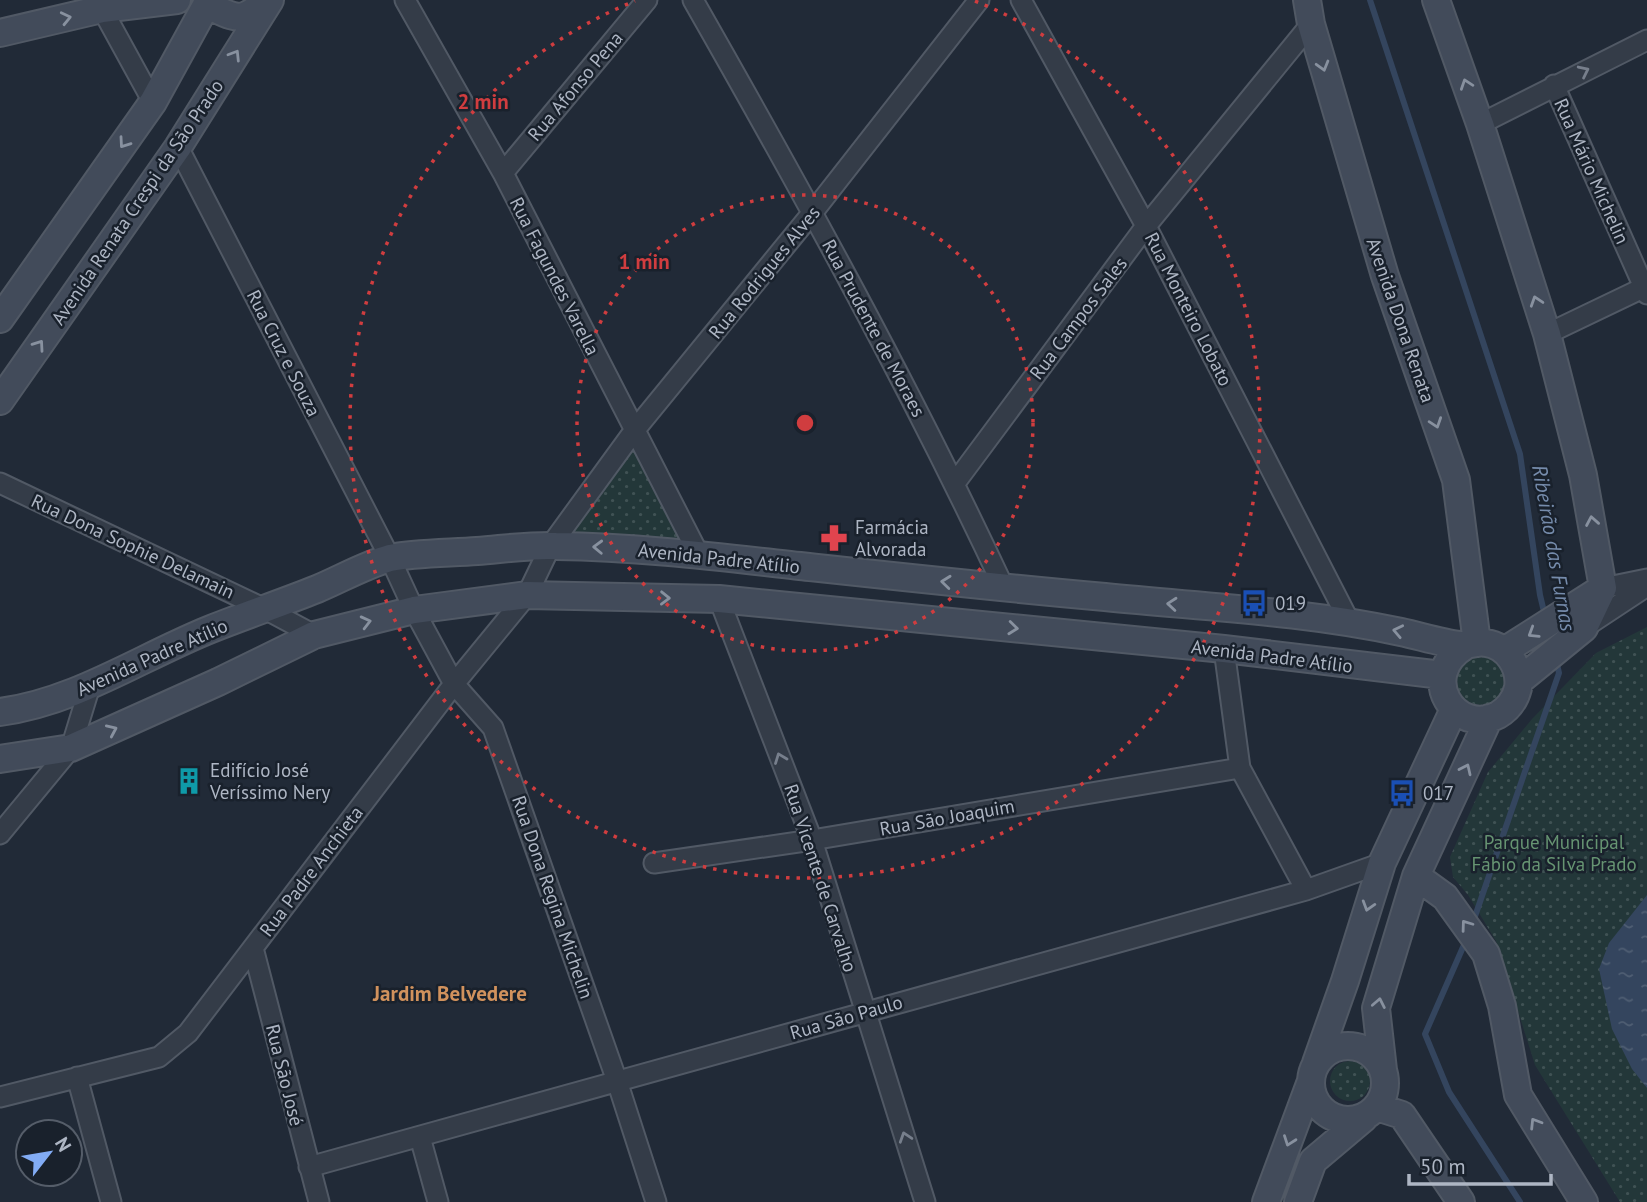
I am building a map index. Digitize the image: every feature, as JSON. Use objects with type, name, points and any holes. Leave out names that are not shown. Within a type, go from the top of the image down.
[{"type":"street","points":[[0,33],[102,9],[177,0]]},
{"type":"street","points":[[211,0],[216,9],[235,19],[248,16],[269,0]]},
{"type":"street","points":[[1,316],[153,102],[211,0]]},
{"type":"street","name":"Avenida Renata Crespi da São Prado","points":[[0,401],[178,148],[269,0]]},
{"type":"street","name":"Rua Fagundes Varella","points":[[405,0],[503,173],[699,555]]},
{"type":"street","name":"Rua Afonso Pena","points":[[503,173],[648,0]]},
{"type":"street","name":"Rua Prudente de Moraes","points":[[693,0],[813,212],[955,484],[1004,588]]},
{"type":"street","name":"Rua Rodrigues Alves","points":[[551,545],[634,432],[813,212],[979,0]]},
{"type":"street","name":"Rua Monteiro Lobato","points":[[1021,0],[1146,226],[1349,621]]},
{"type":"street","points":[[1436,0],[1480,124],[1547,334],[1583,475],[1604,588],[1584,628]]},
{"type":"street","points":[[102,9],[153,102]]},
{"type":"street","name":"Rua Campos Sales","points":[[955,484],[1309,12]]},
{"type":"street","name":"Avenida Dona Renata","points":[[1309,12],[1385,276],[1456,480],[1471,644]]},
{"type":"street","points":[[1480,124],[1647,40]]},
{"type":"street","name":"Rua Mário Michelin","points":[[1554,85],[1646,290]]},
{"type":"street","name":"Rua Cruz e Souza","points":[[178,148],[390,558],[414,610]]},
{"type":"street","points":[[1547,334],[1646,290]]},
{"type":"street","name":"Rua Dona Sophie Delamain","points":[[0,483],[314,635]]},
{"type":"street","name":"Avenida Padre Atílio","points":[[0,712],[22,709],[90,686],[210,629],[267,610],[390,558],[551,545],[699,555],[1349,621],[1471,644]]},
{"type":"street","name":"Rua Padre Anchieta","points":[[0,1097],[159,1056],[188,1033],[454,684],[527,595],[551,545]]},
{"type":"street","points":[[1504,651],[1604,588],[1647,579]]},
{"type":"street","points":[[1519,681],[1584,628],[1647,586]]},
{"type":"street","name":"Avenida Padre Atílio","points":[[0,759],[71,748],[218,682],[314,635],[414,610],[527,595],[719,599],[1224,649],[1442,675]]},
{"type":"street","name":"Rua Vicente de Carvalho","points":[[719,599],[812,840],[925,1202]]},
{"type":"street","name":"Rua Dona Regina Michelin","points":[[414,610],[454,684],[488,722],[501,748],[617,1081],[656,1202]]},
{"type":"street","points":[[1349,621],[1367,667]]},
{"type":"street","points":[[1471,644],[1496,646],[1504,651],[1517,670],[1519,681],[1517,694],[1510,705],[1501,713],[1477,719],[1454,709],[1442,688],[1442,675],[1446,663],[1454,653],[1471,644]]},
{"type":"street","points":[[1224,649],[1240,768],[1306,890]]},
{"type":"street","points":[[0,834],[71,748],[90,686]]},
{"type":"street","points":[[1266,1202],[1314,1072],[1382,863],[1454,709]]},
{"type":"street","points":[[1298,1202],[1313,1161],[1381,1113],[1385,1089],[1376,1007],[1416,876],[1489,718]]},
{"type":"street","name":"Rua São Joaquim","points":[[654,863],[812,840],[1240,768]]},
{"type":"street","name":"Rua São Paulo","points":[[309,1167],[1306,890],[1382,863]]},
{"type":"street","points":[[1416,876],[1445,897],[1486,954],[1502,1006],[1518,1095],[1584,1202]]},
{"type":"street","name":"Rua São José","points":[[253,948],[319,1202]]},
{"type":"street","points":[[1381,1113],[1351,1121],[1338,1119],[1327,1114],[1318,1105],[1312,1093],[1314,1072],[1324,1054],[1335,1048],[1346,1045],[1369,1052],[1383,1070]]},
{"type":"street","points":[[76,1077],[111,1202]]},
{"type":"street","points":[[1381,1113],[1461,1202]]},
{"type":"street","points":[[420,1137],[438,1202]]},
{"type":"green space","points":[[635,446],[684,545],[572,532]]},
{"type":"green space","name":"Parque Municipal Fábio da Silva Prado","points":[[1647,627],[1647,1202],[1620,1202],[1535,1065],[1496,941],[1468,895],[1453,877],[1450,857],[1488,772],[1532,719],[1596,653]]},
{"type":"green space","points":[[1481,657],[1498,664],[1505,681],[1498,698],[1481,705],[1464,698],[1457,681],[1464,664]]},
{"type":"green space","points":[[1350,1061],[1364,1067],[1370,1081],[1364,1095],[1350,1101],[1336,1095],[1330,1081],[1336,1067]]},
{"type":"water","points":[[1647,895],[1647,1088],[1632,1069],[1612,1029],[1599,969],[1609,943]]},
{"type":"waterway","name":"Ribeirão das Furnas","points":[[1370,0],[1520,454],[1545,616]]},
{"type":"waterway","name":"Ribeirão das Furnas","points":[[1472,925],[1559,673],[1556,660]]},
{"type":"waterway","name":"Ribeirão das Furnas","points":[[1467,938],[1425,1034],[1449,1092],[1520,1202]]},
{"type":"place","name":"Farmácia Alvorada","points":[[834,538]]},
{"type":"place","name":"019","points":[[1254,603]]},
{"type":"place","name":"Edifício José Veríssimo Nery","points":[[189,781]]},
{"type":"place","name":"017","points":[[1402,793]]},
{"type":"district","name":"Jardim Belvedere","points":[[450,993]]}]
